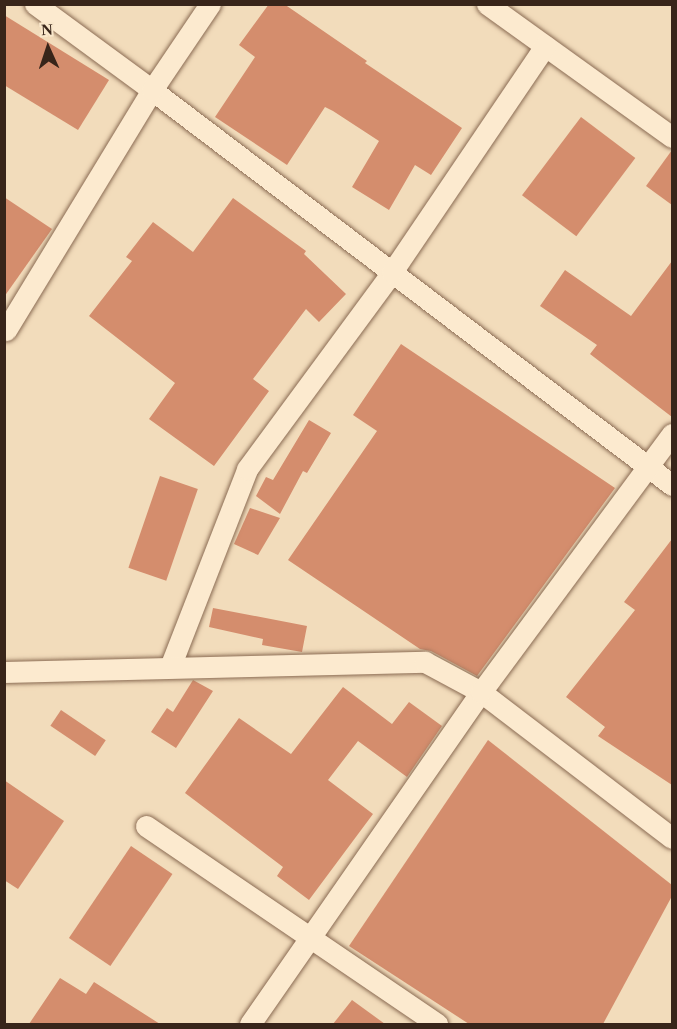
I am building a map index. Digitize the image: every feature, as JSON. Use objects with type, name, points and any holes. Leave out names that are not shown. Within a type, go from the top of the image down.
[{"type":"street","points":[[35,4],[152,90],[672,485]]},
{"type":"street","points":[[6,330],[152,90],[210,4]]},
{"type":"street","points":[[487,4],[672,137]]},
{"type":"street","points":[[171,667],[247,469],[392,272],[545,46]]},
{"type":"street","points":[[250,1024],[480,692],[672,434]]},
{"type":"street","points":[[4,672],[425,662],[480,692],[672,838]]},
{"type":"street","points":[[146,826],[437,1024]]},
{"type":"building","points":[[269,4],[284,4],[367,61],[365,63],[462,128],[431,175],[415,165],[389,210],[352,187],[379,141],[333,111],[325,107],[287,165],[215,117],[255,57],[239,45]]},
{"type":"building","points":[[4,15],[109,80],[78,130],[4,85]]},
{"type":"building","points":[[581,117],[635,158],[576,236],[522,195]]},
{"type":"building","points":[[672,150],[672,205],[646,186]]},
{"type":"building","points":[[4,197],[52,229],[4,297]]},
{"type":"building","points":[[233,198],[306,251],[304,254],[346,294],[319,322],[306,309],[253,379],[269,391],[214,466],[149,419],[175,383],[89,316],[132,261],[126,257],[153,222],[193,252]]},
{"type":"building","points":[[672,261],[672,417],[590,354],[597,345],[540,306],[565,270],[631,316]]},
{"type":"building","points":[[401,344],[615,488],[477,676],[431,651],[420,649],[288,560],[377,431],[353,415]]},
{"type":"building","points":[[309,420],[331,433],[307,473],[303,471],[280,514],[256,496],[266,477],[273,480]]},
{"type":"building","points":[[160,476],[198,489],[166,581],[128,568]]},
{"type":"building","points":[[250,508],[280,518],[258,555],[234,544]]},
{"type":"building","points":[[672,539],[672,785],[598,736],[605,727],[566,697],[635,610],[624,602]]},
{"type":"building","points":[[213,608],[307,626],[302,652],[262,645],[263,639],[209,627]]},
{"type":"building","points":[[193,680],[213,691],[176,748],[151,732],[167,708],[173,712]]},
{"type":"building","points":[[343,687],[392,724],[409,702],[442,726],[407,777],[358,741],[328,780],[373,814],[309,900],[277,876],[283,867],[185,793],[239,718],[291,754]]},
{"type":"building","points":[[61,710],[106,740],[95,756],[50,726]]},
{"type":"building","points":[[488,740],[672,885],[672,896],[603,1024],[469,1024],[349,946]]},
{"type":"building","points":[[4,780],[64,821],[18,889],[4,880]]},
{"type":"building","points":[[131,846],[172,874],[110,966],[69,938]]},
{"type":"building","points":[[60,978],[86,994],[94,982],[160,1024],[29,1024]]},
{"type":"building","points":[[352,1000],[385,1024],[333,1024]]}]
